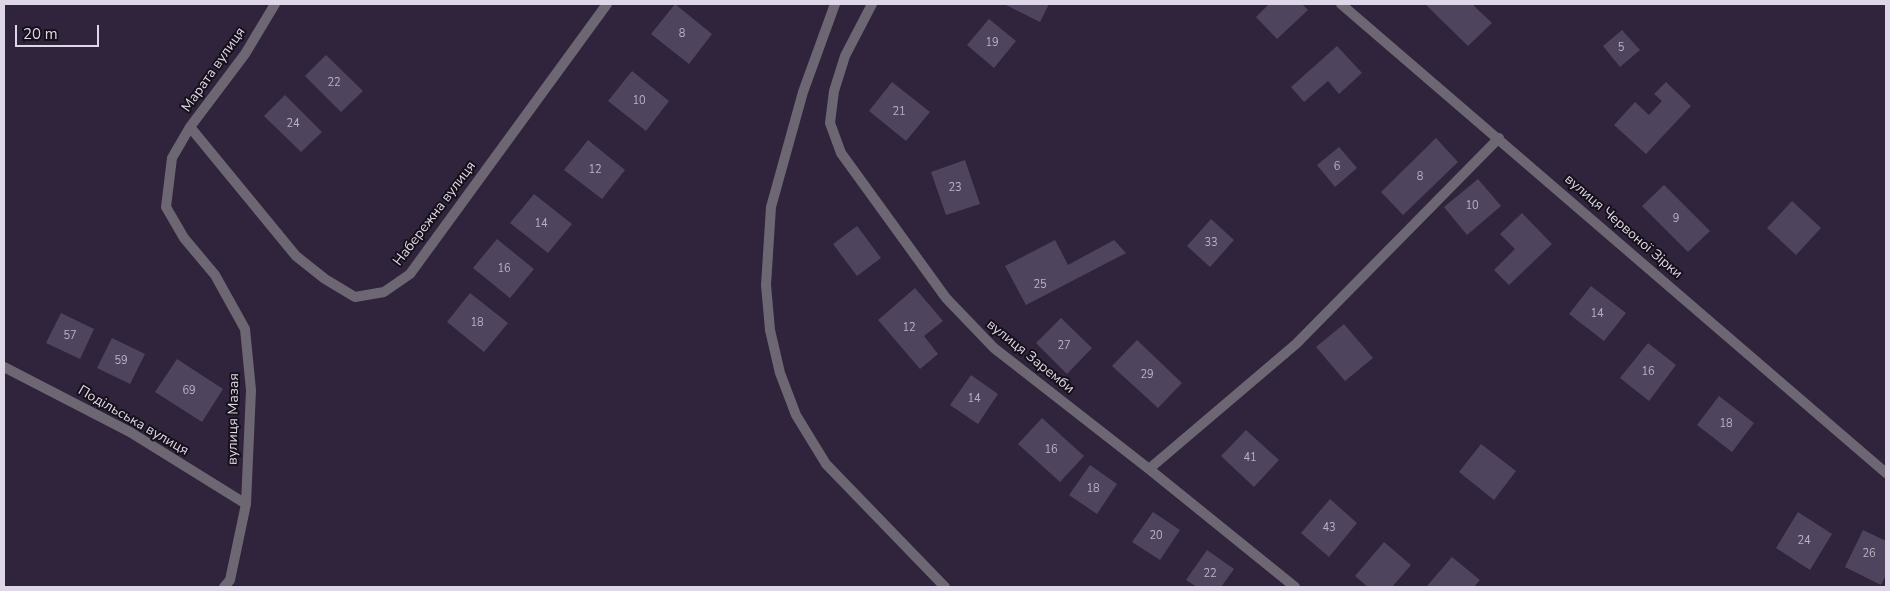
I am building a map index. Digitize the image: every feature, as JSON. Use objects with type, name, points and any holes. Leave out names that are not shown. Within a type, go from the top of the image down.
[{"type":"street","name":"Марата вулиця","points":[[190,127],[244,54],[275,4]]},
{"type":"street","name":"Набережна вулиця","points":[[190,127],[296,256],[325,279],[355,297],[384,292],[410,274],[607,4]]},
{"type":"street","points":[[835,4],[803,92],[771,207],[766,285],[770,330],[780,373],[796,414],[826,464],[945,587]]},
{"type":"street","name":"вулиця Заремби","points":[[872,4],[845,56],[834,92],[830,123],[841,153],[946,298],[994,348],[1149,469],[1295,587]]},
{"type":"street","name":"вулиця Червоної Зірки","points":[[1341,4],[1886,472]]},
{"type":"street","name":"вулиця Мазая","points":[[190,127],[172,158],[166,207],[184,238],[215,275],[245,329],[251,390],[246,504],[230,580],[224,587]]},
{"type":"street","points":[[1149,469],[1296,344],[1499,138]]},
{"type":"street","name":"Подільська вулиця","points":[[4,367],[130,432],[246,504]]},
{"type":"building","points":[[675,4],[712,34],[689,64],[651,34]]},
{"type":"building","points":[[1004,4],[1049,4],[1040,22]]},
{"type":"building","points":[[1269,4],[1302,4],[1308,10],[1277,39],[1256,17]]},
{"type":"building","points":[[1425,4],[1472,4],[1492,23],[1468,46]]},
{"type":"building","points":[[989,19],[1016,41],[994,68],[967,45]]},
{"type":"building","points":[[1622,30],[1640,50],[1620,67],[1603,46]]},
{"type":"building","points":[[1337,46],[1362,73],[1339,94],[1328,81],[1304,102],[1291,87]]},
{"type":"building","points":[[326,55],[363,91],[341,112],[305,76]]},
{"type":"building","points":[[632,71],[669,101],[646,131],[608,101]]},
{"type":"building","points":[[892,82],[930,112],[906,141],[869,111]]},
{"type":"building","points":[[1666,82],[1691,106],[1646,154],[1614,125],[1635,102],[1649,115],[1662,101],[1654,94]]},
{"type":"building","points":[[285,95],[322,132],[301,152],[264,116]]},
{"type":"building","points":[[1436,138],[1458,162],[1403,215],[1381,192]]},
{"type":"building","points":[[588,140],[625,170],[602,199],[564,170]]},
{"type":"building","points":[[1339,147],[1357,168],[1335,187],[1317,165]]},
{"type":"building","points":[[965,160],[980,204],[946,215],[931,172]]},
{"type":"building","points":[[1478,179],[1501,206],[1467,235],[1444,207]]},
{"type":"building","points":[[1664,185],[1710,231],[1688,252],[1642,206]]},
{"type":"building","points":[[534,194],[572,224],[548,253],[510,223]]},
{"type":"building","points":[[1792,201],[1821,228],[1796,255],[1767,228]]},
{"type":"building","points":[[1522,213],[1552,244],[1509,285],[1494,270],[1515,249],[1500,234]]},
{"type":"building","points":[[1211,219],[1234,240],[1210,267],[1187,246]]},
{"type":"building","points":[[857,226],[881,258],[857,276],[833,244]]},
{"type":"building","points":[[497,239],[534,269],[510,298],[473,268]]},
{"type":"building","points":[[1055,240],[1068,265],[1114,240],[1126,253],[1026,305],[1005,266]]},
{"type":"building","points":[[1591,286],[1626,313],[1604,341],[1569,314]]},
{"type":"building","points":[[915,288],[943,321],[924,336],[938,354],[920,369],[878,320]]},
{"type":"building","points":[[470,293],[508,323],[484,352],[447,322]]},
{"type":"building","points":[[61,313],[94,329],[80,359],[46,343]]},
{"type":"building","points":[[1061,318],[1092,348],[1067,374],[1036,343]]},
{"type":"building","points":[[1344,324],[1373,358],[1345,381],[1316,347]]},
{"type":"building","points":[[112,338],[145,354],[130,384],[97,368]]},
{"type":"building","points":[[1137,340],[1182,383],[1158,408],[1112,366]]},
{"type":"building","points":[[1648,343],[1676,365],[1649,401],[1620,378]]},
{"type":"building","points":[[177,359],[223,389],[202,422],[155,392]]},
{"type":"building","points":[[971,375],[998,394],[978,424],[950,405]]},
{"type":"building","points":[[1719,396],[1754,423],[1732,452],[1697,425]]},
{"type":"building","points":[[1042,418],[1084,456],[1060,482],[1018,444]]},
{"type":"building","points":[[1246,430],[1279,460],[1254,487],[1221,456]]},
{"type":"building","points":[[1481,444],[1516,471],[1494,500],[1459,472]]},
{"type":"building","points":[[1090,465],[1117,484],[1097,514],[1069,495]]},
{"type":"building","points":[[1330,499],[1357,523],[1329,557],[1301,533]]},
{"type":"building","points":[[1153,512],[1180,530],[1160,560],[1132,542]]},
{"type":"building","points":[[1798,512],[1832,534],[1810,570],[1776,548]]},
{"type":"building","points":[[1863,530],[1886,541],[1886,575],[1881,585],[1845,567]]},
{"type":"building","points":[[1384,542],[1411,565],[1392,587],[1368,587],[1355,576]]},
{"type":"building","points":[[1207,550],[1234,569],[1221,587],[1197,587],[1186,580]]},
{"type":"building","points":[[1452,557],[1480,580],[1474,587],[1426,587]]}]
